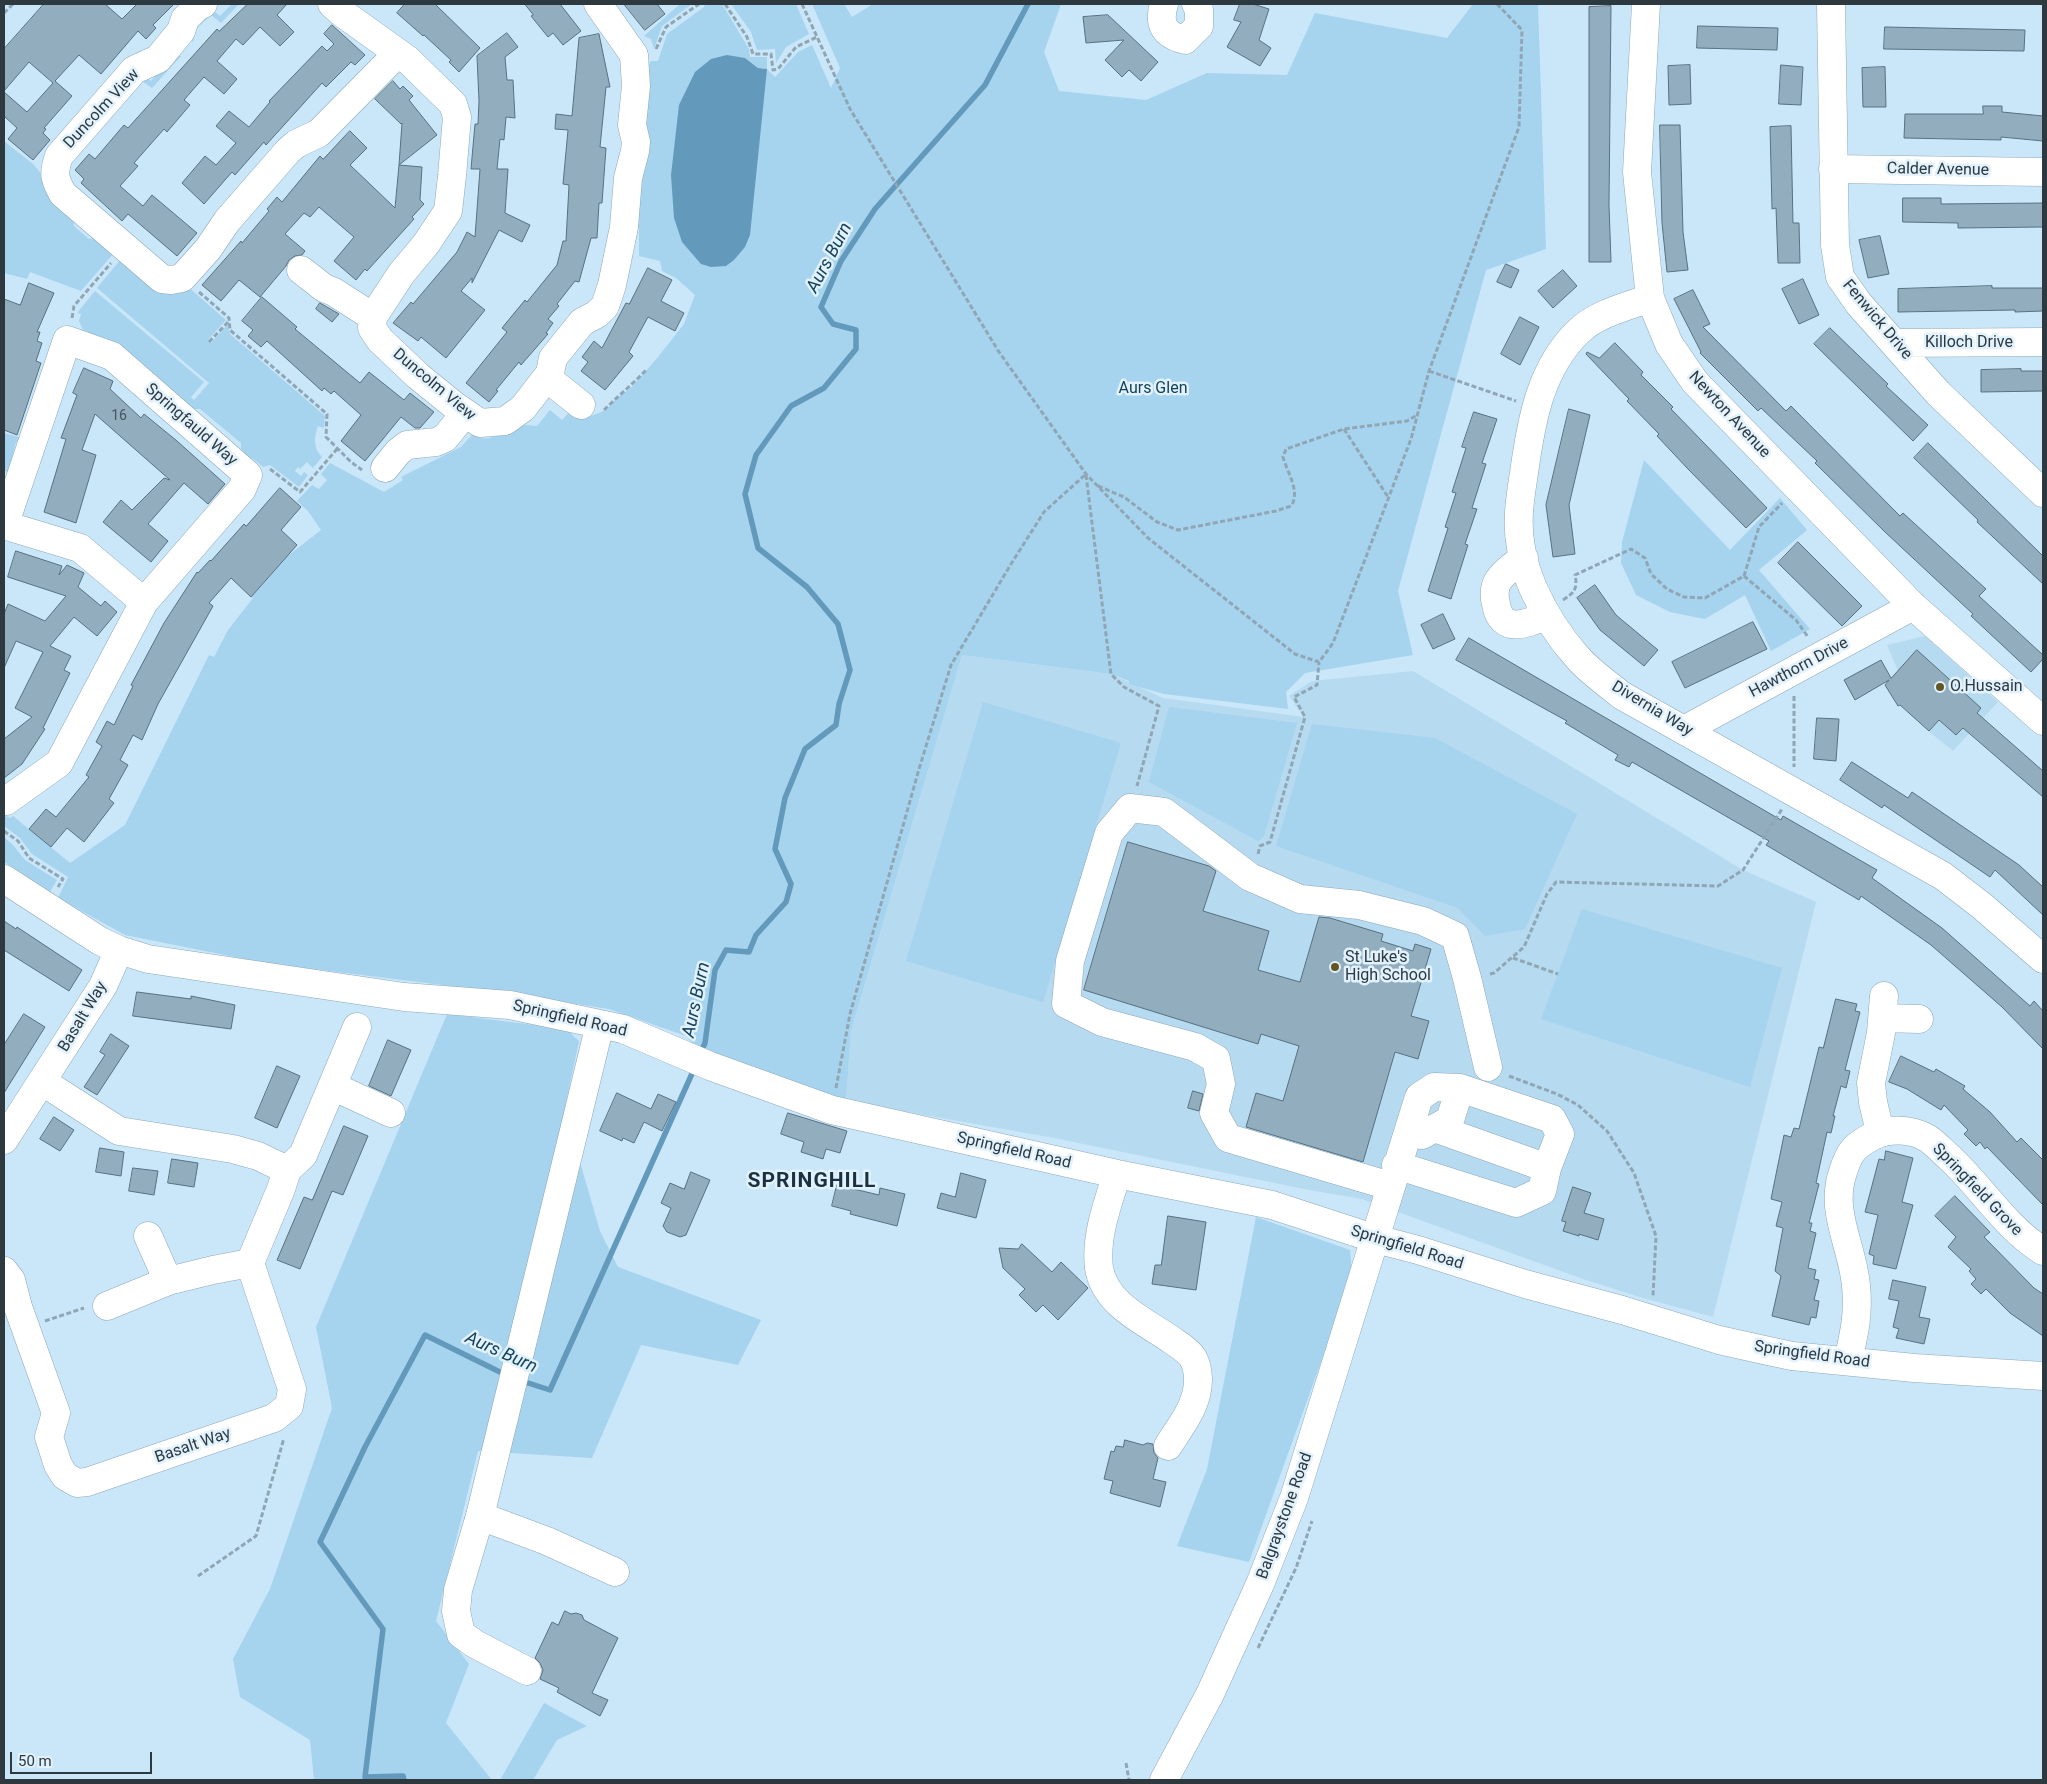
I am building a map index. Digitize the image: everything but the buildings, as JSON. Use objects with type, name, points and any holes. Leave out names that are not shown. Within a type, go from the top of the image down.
[{"type":"street","name":"Duncolm View","points":[[182,278],[162,279],[63,194],[55,182],[55,167],[59,156],[134,70],[158,59],[182,31],[186,19],[198,6],[203,4]]},
{"type":"street","points":[[301,270],[324,288],[373,316],[401,274],[426,244],[448,211],[457,117],[453,104],[408,60],[332,4]]},
{"type":"street","points":[[598,4],[634,55]]},
{"type":"street","points":[[1164,4],[1161,12],[1163,28],[1172,37],[1185,40],[1199,26],[1199,9],[1196,4]]},
{"type":"street","name":"Newton Avenue","points":[[1646,4],[1637,172],[1650,298],[1669,344],[1695,382],[1913,606],[2043,721]]},
{"type":"street","name":"Fenwick Drive","points":[[1831,4],[1835,245],[1840,277],[1859,304],[1938,392],[2043,493]]},
{"type":"street","points":[[182,278],[288,151],[296,144],[319,133],[398,53]]},
{"type":"street","name":"Duncolm View","points":[[373,316],[372,328],[380,340],[418,376],[480,423],[505,421],[523,408],[550,373],[553,358],[582,322],[597,314],[605,306],[612,285],[624,228],[628,178],[636,142],[632,125],[636,86],[634,55]]},
{"type":"street","name":"Calder Avenue","points":[[1833,169],[2043,172]]},
{"type":"street","name":"Divernia Way","points":[[1650,298],[1600,316],[1580,331],[1559,354],[1549,373],[1536,408],[1518,510],[1520,548],[1533,588],[1553,626],[1579,659],[1621,694],[1794,790],[1943,876],[1982,906],[2043,959]]},
{"type":"street","points":[[69,329],[4,525],[80,548],[144,602]]},
{"type":"street","name":"Springfauld Way","points":[[4,799],[6,801],[59,763],[144,602],[242,489],[248,475],[112,356],[69,329]]},
{"type":"street","name":"Killoch Drive","points":[[1895,343],[2043,342]]},
{"type":"street","points":[[547,378],[582,405]]},
{"type":"street","points":[[376,470],[407,445],[436,442],[445,438],[465,413]]},
{"type":"street","points":[[1524,558],[1506,571],[1496,583],[1494,598],[1498,614],[1508,623],[1525,625],[1546,613]]},
{"type":"street","name":"Hawthorn Drive","points":[[1684,730],[1913,606]]},
{"type":"street","points":[[1393,1176],[1228,1138],[1214,1113],[1221,1084],[1216,1060],[1195,1047],[1102,1022],[1066,1004],[1070,961],[1109,833],[1130,808],[1164,812],[1250,877],[1300,899],[1359,905],[1423,921],[1455,936],[1488,1067]]},
{"type":"street","name":"Springfield Road","points":[[4,880],[79,929],[119,950],[148,959],[404,997],[510,1005],[623,1029],[698,1061],[832,1110],[1117,1174],[1272,1205],[1376,1239],[1718,1340],[1792,1356],[1914,1368],[2043,1376]]},
{"type":"street","name":"Basalt Way","points":[[4,1140],[12,1109],[43,1082],[103,986],[119,950]]},
{"type":"street","points":[[1848,1361],[1858,1316],[1856,1284],[1838,1205],[1838,1184],[1849,1154],[1864,1141],[1880,1132],[1871,1083],[1884,1006],[1919,1019]]},
{"type":"street","points":[[527,1671],[475,1644],[461,1634],[456,1611],[458,1590],[480,1516],[600,1024]]},
{"type":"street","points":[[289,1406],[292,1389],[250,1264],[287,1170],[303,1155],[357,1026]]},
{"type":"street","points":[[43,1082],[119,1131],[233,1149],[258,1156],[287,1170]]},
{"type":"street","points":[[332,1086],[391,1113]]},
{"type":"street","name":"Balgraystone Road","points":[[1164,1780],[1214,1685],[1260,1584],[1291,1506],[1376,1239],[1393,1176],[1419,1097],[1434,1087],[1460,1088],[1552,1119],[1560,1134],[1547,1168],[1542,1191],[1516,1204],[1393,1176]]},
{"type":"street","points":[[1406,1136],[1420,1136],[1450,1120],[1460,1088]]},
{"type":"street","points":[[1435,1128],[1547,1168]]},
{"type":"street","name":"Springfield Grove","points":[[1880,1132],[1900,1130],[1927,1138],[1968,1175],[2026,1240],[2043,1251]]},
{"type":"street","points":[[1117,1174],[1099,1242],[1100,1268],[1110,1295],[1139,1320],[1154,1327],[1179,1345],[1193,1358],[1199,1376],[1196,1396],[1186,1419],[1168,1446]]},
{"type":"street","points":[[148,1236],[168,1281]]},
{"type":"street","points":[[107,1306],[168,1281],[213,1270],[250,1264]]},
{"type":"street","name":"Basalt Way","points":[[4,1271],[11,1280],[16,1316],[56,1413],[49,1437],[58,1465],[65,1476],[77,1483],[87,1482],[274,1418],[289,1406]]},
{"type":"street","points":[[480,1516],[548,1540],[615,1572]]},
{"type":"path","points":[[4,13],[13,4]]},
{"type":"path","points":[[634,55],[654,53],[666,27],[699,4]]},
{"type":"path","points":[[725,4],[747,37],[753,54],[771,54],[773,70],[778,69],[796,47],[817,37]]},
{"type":"path","points":[[802,4],[850,109],[999,352],[1086,474],[1148,538],[1295,654],[1319,662]]},
{"type":"path","points":[[1250,877],[1260,846],[1270,842],[1305,717],[1294,697],[1317,685],[1319,662],[1333,643],[1411,439],[1429,371],[1519,127],[1522,30],[1497,4]]},
{"type":"path","points":[[69,329],[74,306],[113,261]]},
{"type":"path","points":[[182,278],[229,318],[230,330],[327,414],[326,437],[337,449],[351,462],[376,470]]},
{"type":"path","points":[[209,342],[229,321]]},
{"type":"path","points":[[582,405],[592,413],[605,410],[614,398],[632,385],[646,369]]},
{"type":"path","points":[[1429,371],[1536,408]]},
{"type":"path","points":[[1096,484],[1124,497],[1157,522],[1178,530],[1276,511],[1292,506],[1295,501],[1295,490],[1283,457],[1286,449],[1344,428],[1408,421],[1417,415]]},
{"type":"path","points":[[1344,428],[1388,497]]},
{"type":"path","points":[[248,475],[269,468],[300,492],[337,449]]},
{"type":"path","points":[[1086,474],[1111,674],[1124,687],[1159,706],[1132,804],[1134,808]]},
{"type":"path","points":[[832,1110],[850,1014],[919,769],[951,665],[1044,512],[1086,474]]},
{"type":"path","points":[[1546,613],[1573,594],[1577,584],[1575,576],[1631,548],[1645,558],[1651,574],[1667,589],[1684,597],[1705,598],[1744,576],[1759,527],[1796,487]]},
{"type":"path","points":[[1744,576],[1796,620],[1820,656]]},
{"type":"path","points":[[1467,978],[1494,973],[1524,947],[1547,894],[1556,882],[1718,886],[1743,870],[1794,790],[1794,670]]},
{"type":"path","points":[[4,831],[18,841],[29,858],[63,879],[46,907]]},
{"type":"path","points":[[1513,958],[1558,974]]},
{"type":"path","points":[[1488,1067],[1557,1094],[1578,1105],[1607,1131],[1634,1173],[1656,1236],[1652,1320]]},
{"type":"path","points":[[16,1316],[105,1301],[107,1306]]},
{"type":"path","points":[[198,1576],[256,1536],[283,1443],[289,1406]]},
{"type":"path","points":[[1126,1763],[1129,1780]]},
{"type":"shaded area","points":[[727,55],[745,58],[758,68],[767,69],[750,235],[745,247],[734,260],[726,266],[711,267],[701,264],[682,242],[674,218],[671,175],[679,105],[695,72],[711,59]]},
{"type":"shaded area","points":[[1925,636],[1998,702],[1953,751],[1921,725],[1887,645]]},
{"type":"shaded area","name":"St Luke's High School","points":[[962,655],[1111,674],[1163,698],[1304,717],[1289,696],[1312,681],[1413,671],[1743,870],[1816,902],[1713,1317],[1583,1279],[1362,1199],[1054,1138],[846,1101],[851,1031]]},
{"type":"green space","points":[[232,4],[238,5],[221,23],[211,15],[197,28],[193,42],[188,38],[210,8],[220,16]]},
{"type":"green space","points":[[680,4],[692,4],[662,26],[654,49],[651,39],[644,36]]},
{"type":"green space","name":"Aurs Glen","points":[[705,4],[722,4],[749,49],[750,57],[767,57],[767,69],[775,77],[798,52],[812,45],[831,88],[840,68],[812,4],[844,4],[852,17],[873,4],[1061,4],[1044,52],[1059,91],[1146,100],[1207,73],[1287,75],[1315,13],[1447,38],[1473,4],[1538,4],[1546,249],[1486,270],[1398,591],[1413,655],[1305,673],[1286,692],[1288,709],[1164,694],[1129,684],[1129,681],[1111,674],[962,655],[851,1031],[846,1101],[697,1049],[686,1036],[609,1009],[499,992],[265,963],[125,935],[58,898],[68,877],[32,854],[20,838],[4,826],[4,815],[10,818],[13,816],[70,863],[125,825],[209,655],[214,657],[228,630],[253,598],[251,597],[285,558],[321,530],[308,511],[297,501],[312,485],[319,489],[327,480],[321,474],[330,463],[384,492],[403,480],[401,477],[461,447],[472,435],[486,438],[525,425],[537,426],[550,410],[562,420],[572,409],[585,411],[591,416],[606,410],[616,399],[632,387],[658,357],[684,324],[695,295],[676,278],[662,271],[660,261],[639,256],[639,228],[633,226],[644,71],[651,61],[658,61],[667,34],[704,7]],"holes":[[[745,58],[758,68],[767,69],[695,72]]]},
{"type":"green space","points":[[731,4],[796,4],[809,34],[786,47],[776,63],[775,49],[757,50],[751,32]]},
{"type":"green space","points":[[173,55],[181,56],[152,88],[142,81],[141,73],[151,81]]},
{"type":"green space","points":[[4,141],[33,164],[40,172],[43,185],[73,212],[74,226],[89,239],[103,237],[114,253],[81,291],[30,272],[27,279],[4,273]]},
{"type":"green space","points":[[121,259],[186,285],[226,320],[208,340],[211,343],[228,324],[230,334],[325,416],[324,428],[318,426],[315,438],[317,450],[322,457],[313,468],[307,462],[300,469],[298,467],[295,471],[301,476],[304,472],[308,475],[299,487],[270,465],[263,467],[252,458],[246,460],[241,456],[241,443],[200,409],[187,409],[87,339],[79,321],[81,314],[77,313],[95,291],[204,382],[191,397],[194,400],[209,383],[97,288]]},
{"type":"green space","points":[[4,433],[19,437],[15,445],[9,472],[4,471]]},
{"type":"green space","points":[[1644,460],[1730,550],[1780,498],[1807,530],[1759,570],[1810,629],[1771,651],[1745,595],[1705,619],[1670,612],[1636,595],[1621,563],[1622,542]]},
{"type":"green space","points":[[983,702],[1121,743],[1043,1002],[906,961]]},
{"type":"green space","points":[[1169,707],[1297,723],[1264,836],[1258,841],[1149,782]]},
{"type":"green space","points":[[1312,724],[1435,738],[1577,814],[1525,929],[1485,936],[1458,908],[1276,846]]},
{"type":"green space","points":[[4,837],[25,860],[57,880],[50,892],[4,862]]},
{"type":"green space","points":[[1582,909],[1782,968],[1750,1087],[1541,1019]]},
{"type":"green space","points":[[447,1014],[566,1029],[579,1041],[543,1211],[575,1145],[600,1231],[618,1267],[761,1320],[738,1365],[641,1345],[592,1458],[478,1451],[436,1621],[469,1664],[446,1723],[492,1780],[314,1780],[310,1740],[240,1697],[233,1659],[270,1589],[332,1408],[316,1327]]},
{"type":"green space","points":[[1256,1217],[1350,1250],[1352,1276],[1249,1562],[1177,1546],[1207,1469]]},
{"type":"green space","points":[[544,1703],[587,1726],[557,1740],[533,1780],[500,1780]]},
{"type":"waterway","name":"Aurs Burn","points":[[700,1054],[705,1043],[715,970],[726,950],[749,952],[756,935],[786,902],[791,884],[775,849],[785,798],[805,749],[836,725],[839,704],[850,670],[838,624],[807,587],[758,548],[745,494],[756,455],[791,406],[824,388],[856,349],[856,330],[833,324],[821,307],[841,261],[875,209],[985,85],[1028,4]]},
{"type":"waterway","name":"Aurs Burn","points":[[522,1381],[550,1390],[695,1067]]},
{"type":"waterway","name":"Aurs Burn","points":[[404,1780],[403,1776],[365,1777],[383,1629],[320,1542],[365,1447],[425,1335],[506,1375]]},
{"type":"place","name":"O.Hussain","points":[[1940,687]]},
{"type":"place","name":"St Luke's High School","points":[[1335,967]]},
{"type":"district","name":"SPRINGHILL","points":[[812,1182]]}]
